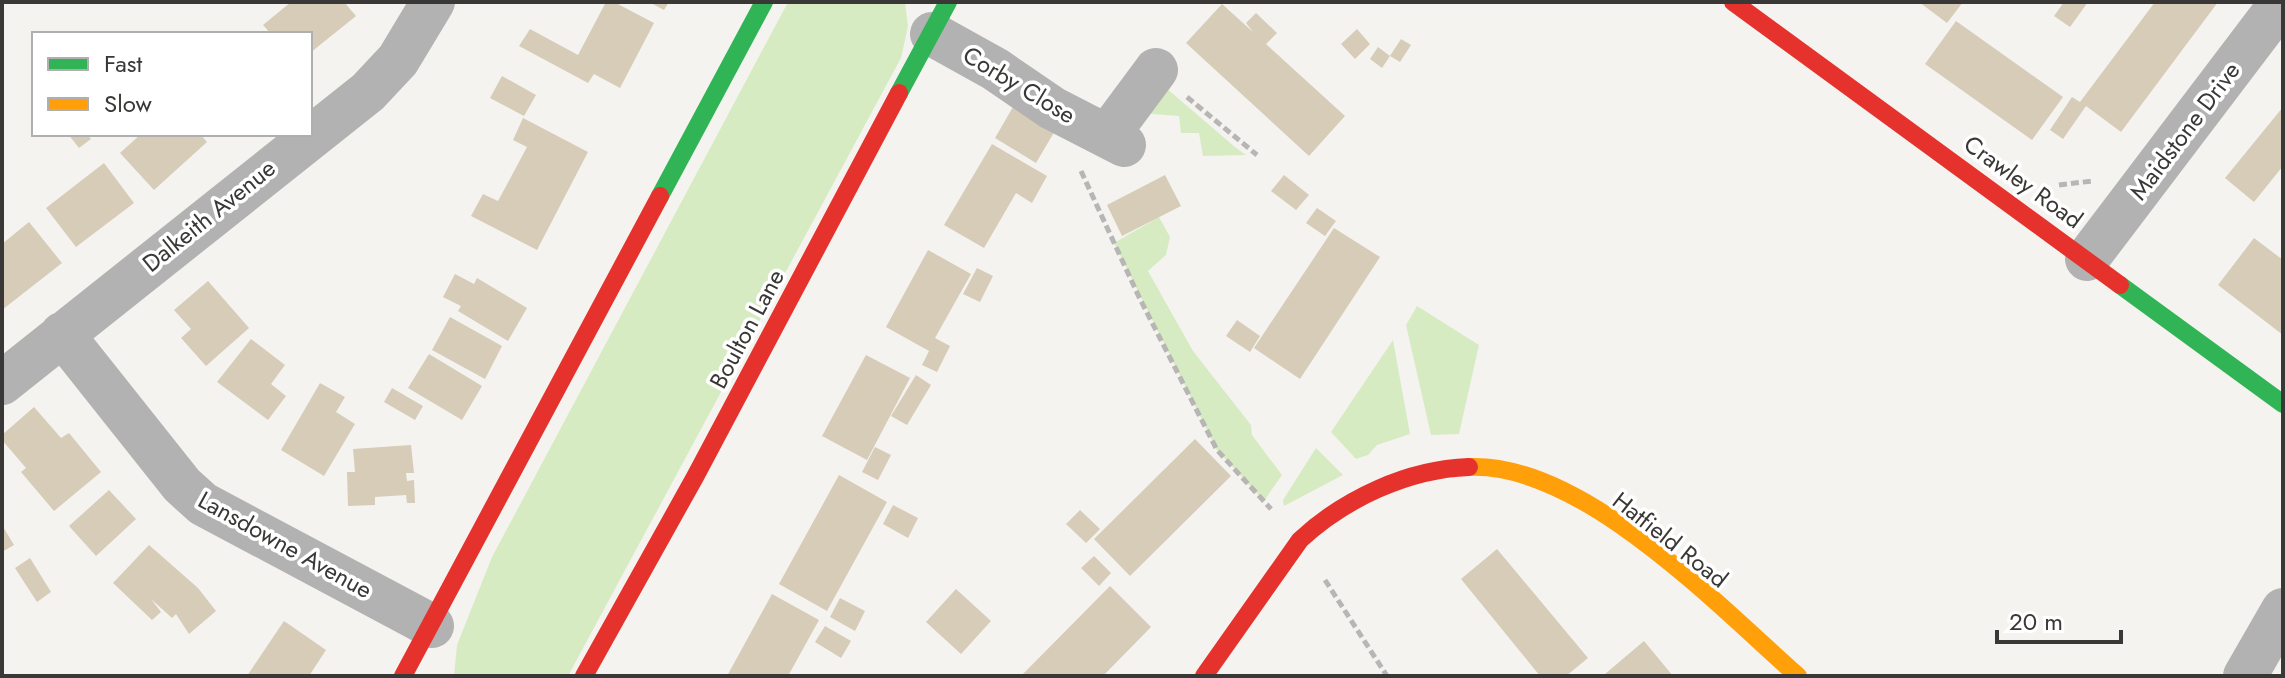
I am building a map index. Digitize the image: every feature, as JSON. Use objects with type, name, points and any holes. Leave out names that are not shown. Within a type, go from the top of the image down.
[{"type":"street","name":"Dalkeith Avenue","points":[[2,383],[368,92],[398,60],[433,2]]},
{"type":"street","points":[[404,676],[764,2]]},
{"type":"street","name":"Crawley Road","points":[[1733,2],[2283,404]]},
{"type":"street","name":"Maidstone Drive","points":[[2087,259],[2282,2]]},
{"type":"street","name":"Corby Close","points":[[940,18],[995,69],[1052,108],[1115,140],[1156,70]]},
{"type":"street","name":"Boulton Lane","points":[[584,676],[695,477],[940,18]]},
{"type":"street","name":"Lansdowne Avenue","points":[[62,334],[182,485],[203,504],[432,626]]},
{"type":"street","name":"Hatfield Road","points":[[1204,676],[1300,540],[1319,521],[1361,497],[1408,477],[1452,467],[1480,466],[1528,475],[1550,483],[1620,526],[1798,676]]},
{"type":"street","points":[[2245,676],[2283,610]]},
{"type":"path","points":[[1156,70],[1257,155]]},
{"type":"path","points":[[1052,108],[1139,297],[1217,450],[1300,540],[1387,676]]},
{"type":"path","points":[[1998,193],[2153,172]]},
{"type":"green space","points":[[788,2],[905,2],[908,26],[901,58],[568,676],[454,676],[457,645],[492,557]]},
{"type":"green space","points":[[1165,87],[1246,155],[1203,156],[1199,133],[1181,133],[1179,116],[1151,114],[1150,107]]},
{"type":"green space","points":[[1159,217],[1170,237],[1166,255],[1148,271],[1193,351],[1251,425],[1252,435],[1282,475],[1264,501],[1217,450],[1114,243]]},
{"type":"green space","points":[[1417,306],[1479,345],[1459,434],[1431,435],[1406,325]]},
{"type":"green space","points":[[1393,340],[1410,434],[1377,445],[1368,455],[1356,459],[1331,432]]},
{"type":"green space","points":[[1316,448],[1343,475],[1284,506],[1283,500]]},
{"type":"building","points":[[291,2],[344,2],[356,16],[312,51],[312,32],[269,32],[263,25]]},
{"type":"building","points":[[606,2],[614,2],[654,23],[620,88],[594,74],[588,83],[519,46],[530,29],[578,55]]},
{"type":"building","points":[[649,2],[669,2],[664,10]]},
{"type":"building","points":[[1919,2],[1963,2],[1947,23]]},
{"type":"building","points":[[2064,2],[2088,2],[2070,27],[2054,16]]},
{"type":"building","points":[[2155,2],[2218,2],[2121,132],[2086,106],[2063,139],[2050,130],[2072,97],[2080,102]]},
{"type":"building","points":[[1222,4],[1253,32],[1246,23],[1256,13],[1277,33],[1266,44],[1345,116],[1309,156],[1186,43]]},
{"type":"building","points":[[1956,21],[2063,97],[2032,140],[1925,64]]},
{"type":"building","points":[[1357,29],[1370,44],[1355,59],[1341,44]]},
{"type":"building","points":[[1401,39],[1411,45],[1400,62],[1390,56]]},
{"type":"building","points":[[1378,47],[1390,56],[1382,68],[1370,59]]},
{"type":"building","points":[[502,76],[536,95],[524,116],[490,98]]},
{"type":"building","points":[[1017,100],[1059,124],[1036,163],[995,138]]},
{"type":"building","points":[[2283,107],[2283,166],[2254,202],[2225,178]]},
{"type":"building","points":[[523,118],[588,152],[537,250],[471,216],[483,194],[498,201],[527,147],[513,140]]},
{"type":"building","points":[[70,136],[89,136],[91,139],[79,148]]},
{"type":"building","points":[[139,136],[202,136],[207,142],[154,190],[120,153]]},
{"type":"building","points":[[992,144],[1047,176],[1032,203],[1016,193],[984,248],[944,225]]},
{"type":"building","points":[[104,163],[134,203],[76,247],[46,208]]},
{"type":"building","points":[[1165,175],[1181,206],[1122,236],[1107,205]]},
{"type":"building","points":[[1284,175],[1309,195],[1296,210],[1271,191]]},
{"type":"building","points":[[1317,208],[1336,221],[1325,236],[1306,223]]},
{"type":"building","points":[[29,222],[62,263],[2,310],[2,244]]},
{"type":"building","points":[[1334,228],[1380,257],[1300,379],[1254,348]]},
{"type":"building","points":[[2254,238],[2283,260],[2283,335],[2218,285]]},
{"type":"building","points":[[928,250],[971,274],[935,338],[950,346],[937,372],[922,365],[929,351],[886,327]]},
{"type":"building","points":[[977,268],[993,276],[980,302],[963,294]]},
{"type":"building","points":[[455,274],[474,284],[477,278],[527,308],[508,341],[458,311],[461,306],[443,297]]},
{"type":"building","points":[[208,281],[249,328],[206,366],[181,338],[191,329],[174,310]]},
{"type":"building","points":[[450,317],[502,346],[485,379],[432,350]]},
{"type":"building","points":[[1237,320],[1260,336],[1250,352],[1226,336]]},
{"type":"building","points":[[251,339],[285,365],[271,384],[286,396],[268,420],[217,382]]},
{"type":"building","points":[[429,354],[482,386],[462,420],[408,388]]},
{"type":"building","points":[[866,355],[910,378],[867,460],[822,436]]},
{"type":"building","points":[[916,375],[931,385],[907,425],[891,416]]},
{"type":"building","points":[[320,383],[345,397],[336,412],[355,424],[324,476],[281,450]]},
{"type":"building","points":[[392,388],[423,406],[415,420],[384,402]]},
{"type":"building","points":[[34,407],[61,438],[69,433],[101,472],[54,511],[21,472],[26,468],[2,440],[2,435]]},
{"type":"building","points":[[1195,439],[1231,476],[1130,576],[1094,539]]},
{"type":"building","points":[[411,445],[414,473],[406,473],[407,481],[414,480],[415,503],[407,503],[406,495],[375,497],[375,505],[348,506],[347,472],[355,472],[353,449]]},
{"type":"building","points":[[875,447],[891,455],[878,480],[862,472]]},
{"type":"building","points":[[839,475],[887,502],[827,611],[779,584]]},
{"type":"building","points":[[109,490],[136,519],[96,556],[69,526]]},
{"type":"building","points":[[893,505],[918,518],[908,538],[883,524]]},
{"type":"building","points":[[1080,510],[1100,529],[1086,543],[1066,524]]},
{"type":"building","points":[[2,525],[14,545],[2,552]]},
{"type":"building","points":[[149,545],[198,588],[216,611],[189,634],[176,614],[172,618],[151,599],[161,612],[152,620],[113,583]]},
{"type":"building","points":[[1497,549],[1588,658],[1566,676],[1540,676],[1461,579]]},
{"type":"building","points":[[1094,556],[1111,573],[1099,586],[1081,568]]},
{"type":"building","points":[[30,558],[51,592],[37,602],[15,568]]},
{"type":"building","points":[[1110,586],[1151,627],[1103,676],[1021,676]]},
{"type":"building","points":[[956,589],[991,621],[961,654],[926,622]]},
{"type":"building","points":[[772,594],[819,620],[788,676],[727,676]]},
{"type":"building","points":[[840,598],[865,611],[855,631],[830,617]]},
{"type":"building","points":[[284,621],[326,650],[309,676],[247,676]]},
{"type":"building","points":[[825,626],[851,641],[841,658],[815,642]]},
{"type":"building","points":[[1644,641],[1673,676],[1605,674]]},
{"type":"traffic: fast","points":[[660,196],[764,2]]},
{"type":"traffic: fast","points":[[899,93],[948,2]]},
{"type":"traffic: fast","points":[[2120,285],[2283,404]]},
{"type":"traffic: slow","points":[[1469,467],[1512,472],[1557,488],[1601,512],[1688,577],[1798,676]]},
{"type":"traffic: jam","points":[[1733,2],[2120,285]]},
{"type":"traffic: jam","points":[[584,676],[695,477],[899,93]]},
{"type":"traffic: jam","points":[[403,676],[660,196]]},
{"type":"traffic: jam","points":[[1204,676],[1300,540],[1317,525],[1357,499],[1400,480],[1423,473],[1469,467]]}]
